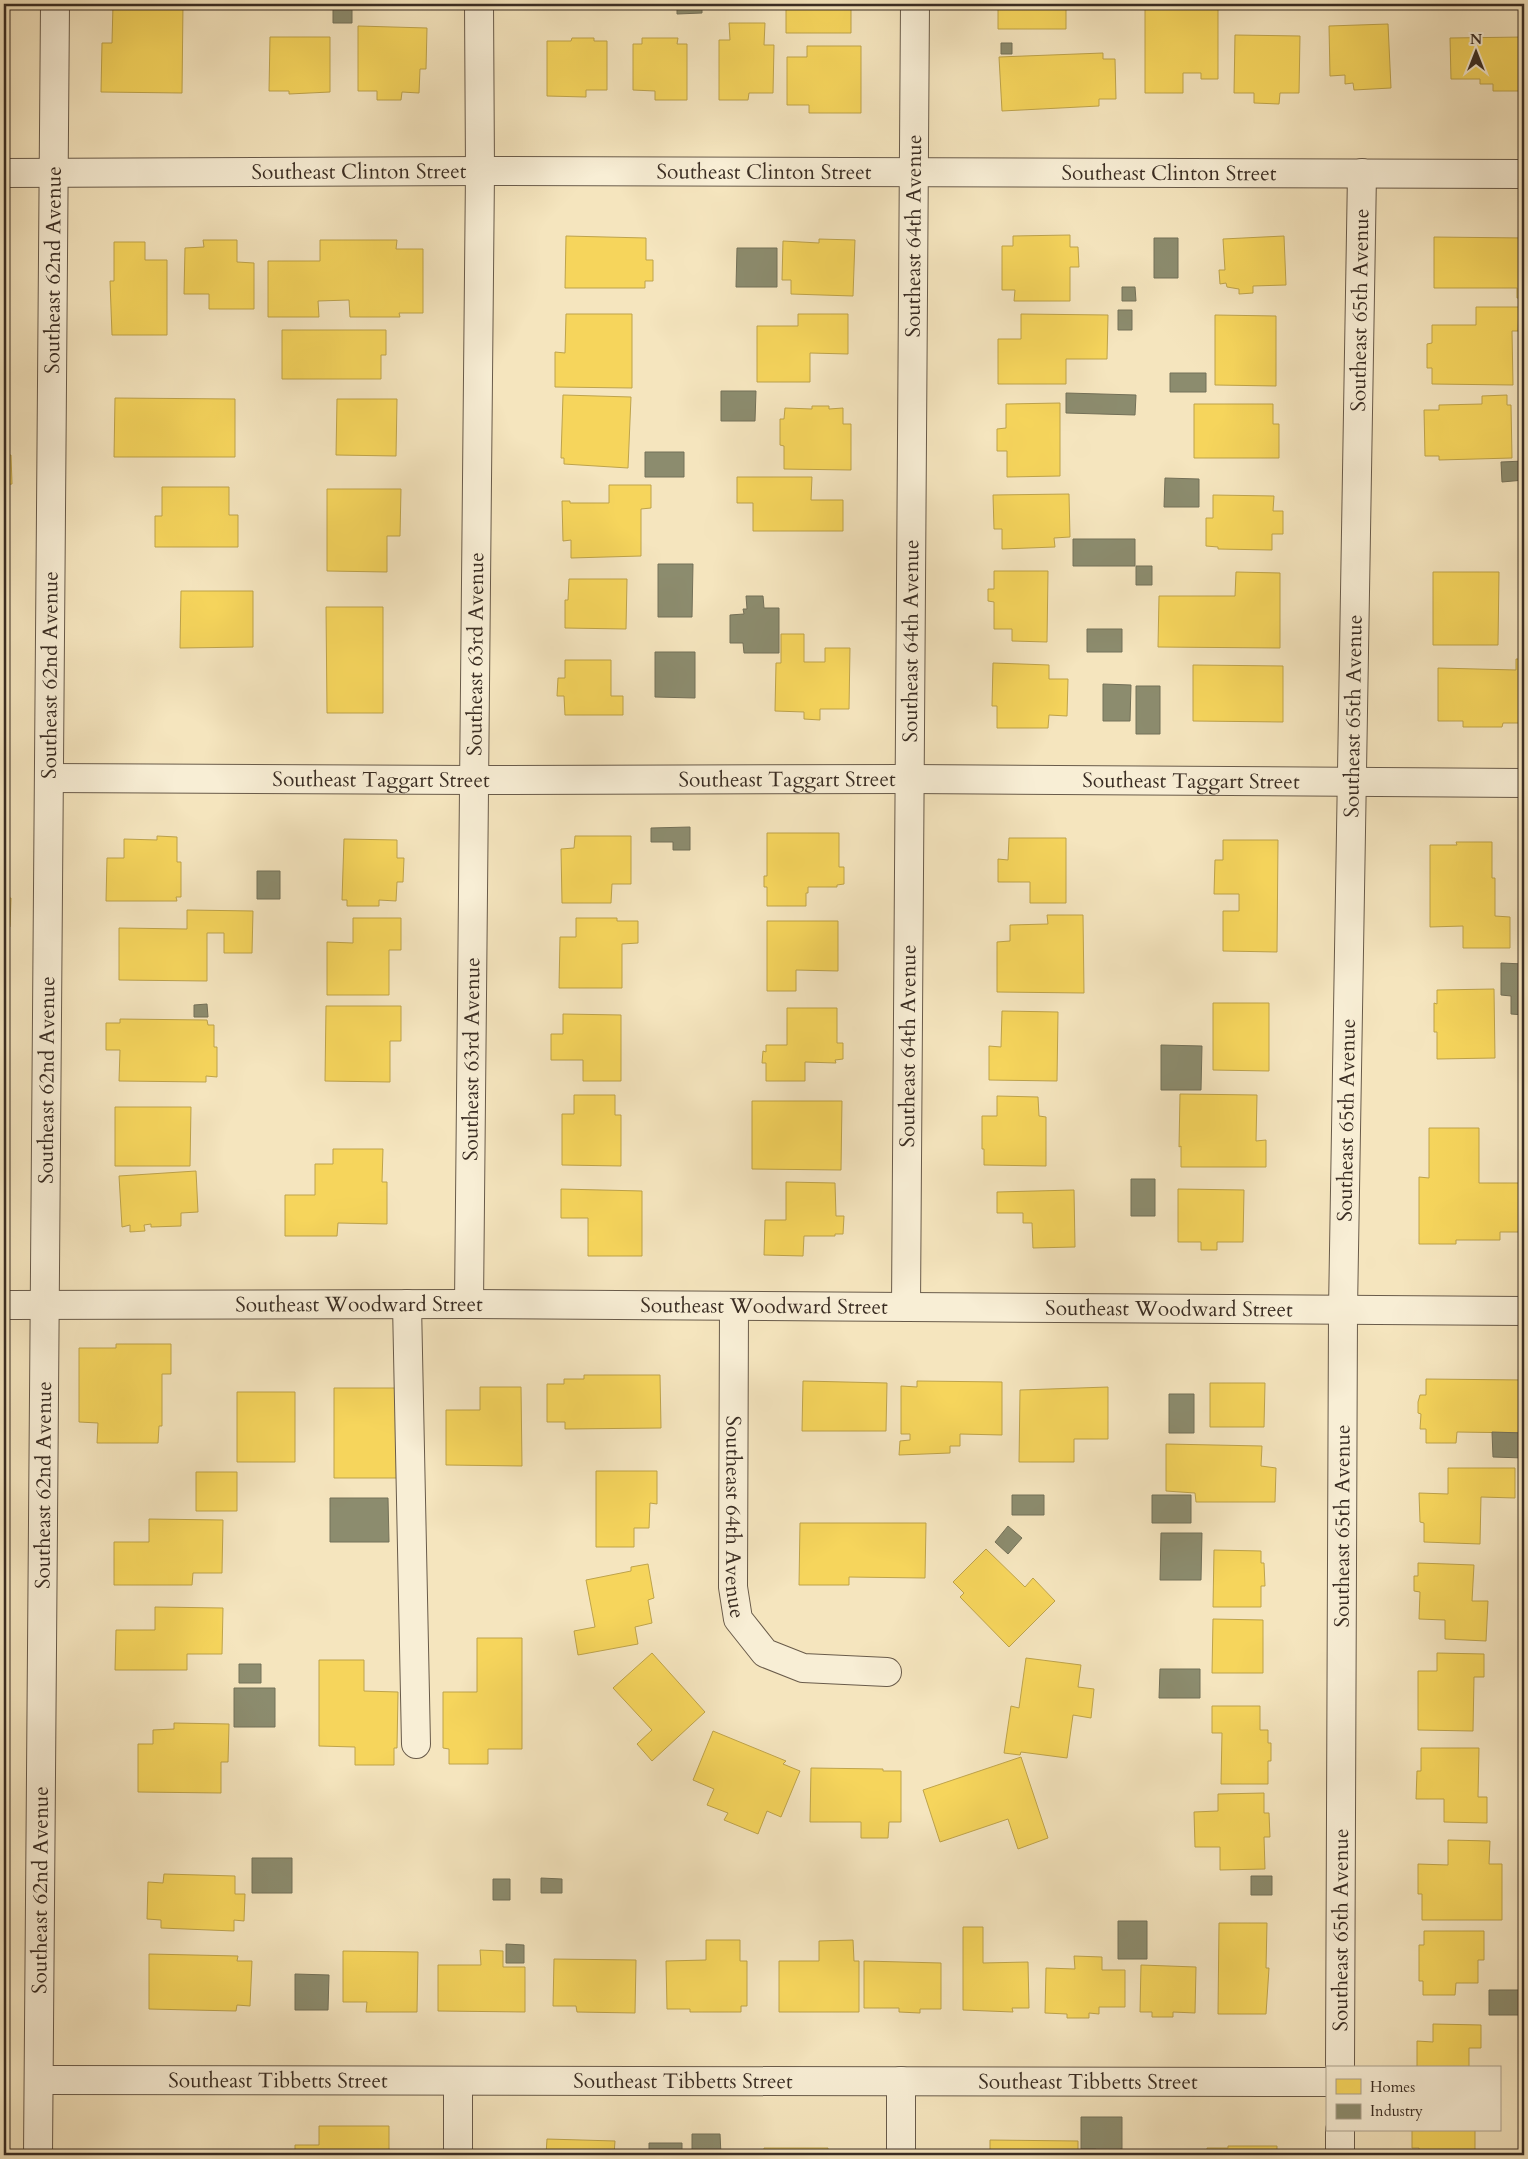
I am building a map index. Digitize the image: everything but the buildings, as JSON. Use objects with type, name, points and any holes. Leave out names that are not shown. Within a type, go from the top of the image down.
[{"type":"street","name":"Southeast 62nd Avenue","points":[[38,2155],[55,4]]},
{"type":"street","name":"Southeast 63rd Avenue","points":[[469,1304],[480,171],[479,4]]},
{"type":"street","name":"Southeast 64th Avenue","points":[[906,1307],[916,4]]},
{"type":"street","name":"Southeast Clinton Street","points":[[4,173],[480,171],[1524,174]]},
{"type":"street","name":"Southeast 65th Avenue","points":[[1340,2066],[1343,1310],[1362,173]]},
{"type":"street","name":"Southeast Taggart Street","points":[[49,778],[474,780],[910,779],[1524,783]]},
{"type":"street","points":[[407,1304],[416,1744]]},
{"type":"street","name":"Southeast Woodward Street","points":[[4,1305],[469,1304],[1524,1311]]},
{"type":"street","name":"Southeast 64th Avenue","points":[[734,1307],[733,1587],[738,1619],[765,1653],[803,1668],[887,1672]]},
{"type":"street","name":"Southeast Tibbetts Street","points":[[39,2080],[1326,2082]]},
{"type":"street","points":[[901,2081],[901,2155]]},
{"type":"street","points":[[458,2082],[458,2155]]},
{"type":"street","points":[[1340,2132],[1340,2155]]}]
